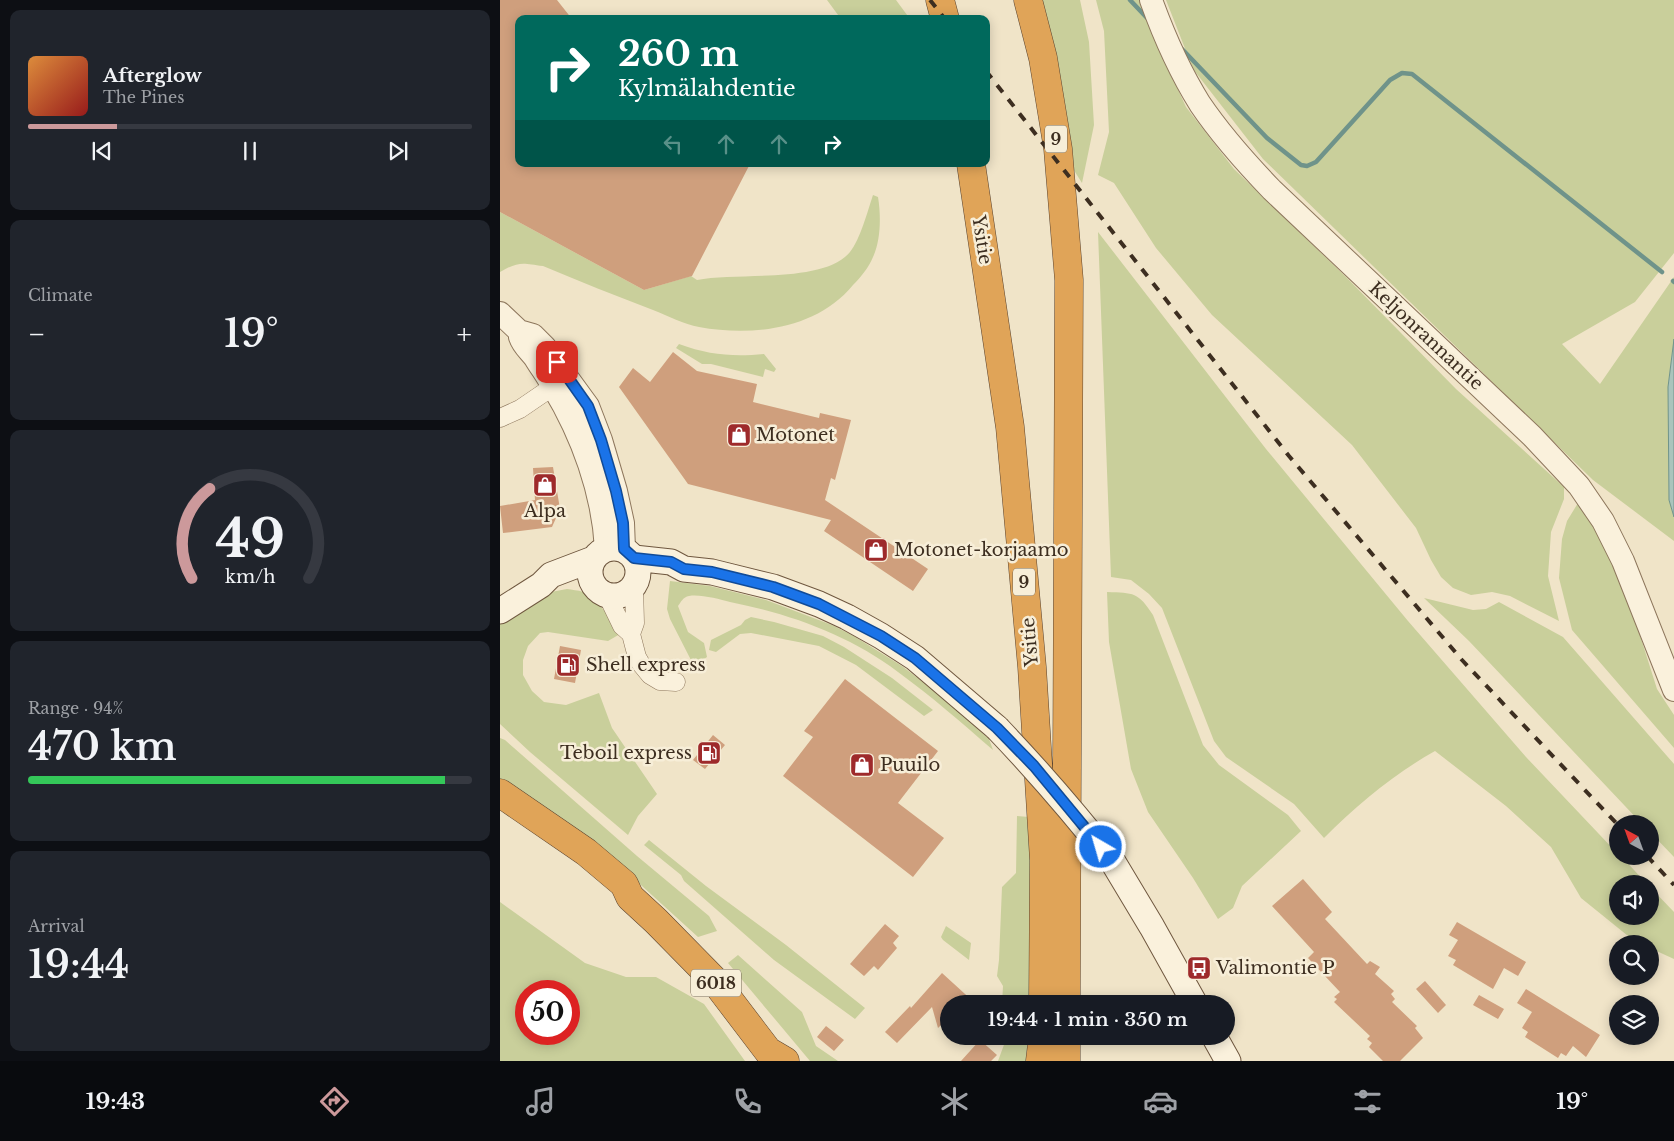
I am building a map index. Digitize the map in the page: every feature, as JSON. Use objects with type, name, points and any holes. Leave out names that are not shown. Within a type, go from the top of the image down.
[{"type":"highway","points":[[940,0],[944,15]]},
{"type":"highway","name":"9","points":[[1028,0],[1043,58],[1058,149],[1068,280],[1066,995]]},
{"type":"highway","name":"Ysitie","points":[[970,167],[1010,427],[1032,667],[1044,860],[1044,995]]},
{"type":"highway","name":"6018","points":[[500,793],[586,852],[624,884],[630,897],[714,980],[774,1058]]},
{"type":"highway","name":"6018","points":[[500,809],[530,827],[615,893],[630,897]]},
{"type":"highway","points":[[1040,1061],[1042,1045]]},
{"type":"highway","points":[[1066,1045],[1066,1061]]},
{"type":"main road","points":[[500,611],[541,585],[555,587],[616,570],[671,574],[684,569],[712,572],[773,587],[819,604],[847,617],[915,658],[997,728],[1034,766],[1113,862],[1191,995]]},
{"type":"main road","points":[[1219,1045],[1228,1061]]},
{"type":"street","name":"Keljonrannantie","points":[[1151,0],[1188,84],[1221,133],[1248,165],[1272,190],[1532,436],[1579,486],[1603,521],[1623,561],[1674,690]]},
{"type":"street","points":[[500,313],[519,331],[533,335],[545,347],[560,381],[570,416],[586,455],[598,496],[605,536],[634,622],[631,634],[637,657],[650,675],[660,681],[676,682]]},
{"type":"street","points":[[500,418],[520,409],[560,381]]},
{"type":"street","points":[[616,570],[622,626],[631,634]]},
{"type":"green space","points":[[827,0],[896,0],[907,15],[838,15]]},
{"type":"green space","points":[[1038,0],[1080,0],[1089,42],[1094,125],[1082,183],[1070,164]]},
{"type":"green space","points":[[1096,0],[1140,0],[1154,37],[1186,107],[1234,169],[1345,276],[1456,389],[1564,487],[1564,499],[1551,532],[1548,576],[1559,621],[1510,596],[1492,592],[1471,595],[1453,588],[1441,577],[1416,528],[1352,445],[1212,315],[1156,248],[1114,183],[1098,175],[1109,132],[1104,31]]},
{"type":"green space","points":[[1166,0],[1674,0],[1674,253],[1635,302],[1562,344],[1600,384],[1674,277],[1674,339],[1668,387],[1669,500],[1674,517],[1674,541],[1593,480],[1263,159],[1193,69]]},
{"type":"green space","points":[[873,195],[878,197],[880,227],[876,250],[867,268],[838,300],[821,312],[783,326],[741,331],[699,327],[676,320],[543,266],[521,264],[500,272],[500,212],[644,290],[691,276],[697,280],[778,275],[821,269],[838,262],[854,247]]},
{"type":"green space","points":[[1098,232],[1266,449],[1408,621],[1526,757],[1609,845],[1609,865],[1629,865],[1639,875],[1609,875],[1609,921],[1581,898],[1551,847],[1506,806],[1435,751],[1376,791],[1324,838],[1294,804],[1226,757],[1214,741],[1162,608],[1149,594],[1131,580],[1111,577]]},
{"type":"green space","points":[[679,344],[701,351],[721,354],[764,354],[776,369],[774,372],[765,369],[763,377],[711,364],[702,364],[676,348]]},
{"type":"green space","points":[[1578,503],[1599,532],[1625,588],[1657,689],[1674,715],[1674,748],[1572,630],[1559,578],[1562,539],[1567,521]]},
{"type":"green space","points":[[670,581],[710,586],[766,600],[832,625],[852,635],[902,666],[945,699],[989,739],[993,750],[910,681],[860,647],[818,628],[775,613],[710,597],[685,597],[678,606],[688,632],[704,643],[707,657],[695,665],[693,664],[670,619],[667,609]]},
{"type":"green space","points":[[567,589],[583,592],[600,605],[620,634],[608,641],[548,632],[540,633],[528,646],[523,660],[523,675],[532,691],[544,702],[566,705],[599,693],[612,728],[657,794],[638,816],[628,835],[500,724],[500,621],[551,592]]},
{"type":"green space","points":[[1107,592],[1134,595],[1143,602],[1153,615],[1203,745],[1219,765],[1288,815],[1301,831],[1242,886],[1233,908],[1218,919],[1193,878],[1148,812],[1131,769],[1109,642]]},
{"type":"green space","points":[[1424,598],[1473,610],[1486,609],[1499,602],[1563,637],[1674,764],[1674,857],[1659,841],[1659,815],[1633,815],[1469,641]]},
{"type":"green space","points":[[751,617],[823,636],[844,647],[892,678],[933,710],[924,716],[856,665],[819,646],[751,633],[740,634],[716,652],[709,650],[711,640],[741,625]]},
{"type":"green space","points":[[500,738],[505,740],[637,856],[709,916],[717,931],[698,937],[631,876],[500,782]]},
{"type":"green space","points":[[1017,816],[1029,817],[1031,883],[1029,995],[1002,995],[1003,986],[997,976],[1002,887],[1016,873]]},
{"type":"green space","points":[[649,840],[865,1008],[855,1019],[774,960],[684,881],[681,875],[644,845]]},
{"type":"green space","points":[[1659,896],[1674,912],[1674,959],[1659,952],[1659,935],[1627,935],[1614,925],[1659,925]]},
{"type":"green space","points":[[500,902],[585,963],[626,977],[656,977],[704,1004],[745,1061],[500,1061]]},
{"type":"green space","points":[[946,926],[971,943],[969,960],[943,940],[941,937]]},
{"type":"green space","points":[[738,955],[802,1012],[816,1046],[838,1061],[810,1061],[728,963]]},
{"type":"green space","points":[[1004,1045],[1027,1045],[1026,1061],[998,1061]]},
{"type":"water","points":[[1674,339],[1674,517],[1669,500],[1668,387]]},
{"type":"building","points":[[500,0],[557,0],[569,15],[515,15],[515,167],[748,167],[692,276],[644,290],[500,212]]},
{"type":"building","name":"Motonet","points":[[673,352],[697,371],[757,384],[753,402],[819,418],[820,413],[851,420],[835,480],[831,478],[825,500],[928,569],[913,591],[824,531],[831,520],[688,484],[619,387],[633,368],[650,382]]},
{"type":"building","name":"Alpa","points":[[553,467],[560,509],[552,527],[503,533],[500,506],[535,500],[533,468]]},
{"type":"building","points":[[560,646],[581,650],[575,683],[554,679]]},
{"type":"building","points":[[845,679],[938,751],[898,803],[944,838],[913,877],[783,776],[813,737],[804,731]]},
{"type":"building","points":[[713,735],[725,745],[705,769],[693,760]]},
{"type":"building","points":[[1303,879],[1332,912],[1325,919],[1367,964],[1370,961],[1380,967],[1375,974],[1394,991],[1391,994],[1395,999],[1392,1002],[1417,1026],[1415,1028],[1423,1038],[1400,1061],[1383,1061],[1369,1047],[1372,1043],[1367,1039],[1370,1036],[1334,1002],[1337,999],[1334,997],[1340,992],[1308,958],[1314,952],[1272,906]]},
{"type":"building","points":[[1457,922],[1526,962],[1518,976],[1504,968],[1493,989],[1453,965],[1456,960],[1448,956],[1458,940],[1449,935]]},
{"type":"building","points":[[885,924],[899,936],[893,943],[897,948],[878,970],[874,966],[864,976],[850,964]]},
{"type":"building","points":[[942,973],[966,995],[940,995],[940,1026],[938,1028],[932,1007],[897,1043],[885,1032],[910,1006],[911,1008]]},
{"type":"building","points":[[1425,981],[1446,1005],[1438,1013],[1416,989]]},
{"type":"building","points":[[1526,989],[1600,1035],[1586,1057],[1573,1046],[1566,1056],[1561,1053],[1558,1058],[1525,1037],[1528,1032],[1522,1028],[1532,1012],[1517,1003]]},
{"type":"building","points":[[1479,995],[1504,1009],[1498,1019],[1473,1005]]},
{"type":"building","points":[[826,1026],[844,1040],[834,1051],[817,1037]]},
{"type":"building","points":[[975,1045],[986,1045],[997,1055],[991,1061],[961,1061]]},
{"type":"waterway","points":[[1130,0],[1148,19]]},
{"type":"waterway","points":[[1182,49],[1267,138],[1301,165],[1307,166],[1316,162],[1390,80],[1402,73],[1412,74],[1662,272]]},
{"type":"railway","points":[[930,0],[942,15]]},
{"type":"railway","points":[[990,76],[1289,456],[1462,660],[1609,815]]},
{"type":"railway","points":[[1655,865],[1674,885]]},
{"type":"place","name":"Motonet","points":[[739,435]]},
{"type":"place","name":"Alpa","points":[[545,485]]},
{"type":"place","name":"Motonet-korjaamo","points":[[876,550]]},
{"type":"place","name":"Shell express","points":[[568,665]]},
{"type":"place","name":"Teboil express","points":[[709,753]]},
{"type":"place","name":"Puuilo","points":[[862,765]]},
{"type":"place","name":"Valimontie P","points":[[1199,968]]},
{"type":"route","points":[[557,362],[588,406],[601,440],[616,491],[623,523],[624,549],[634,558],[671,562],[684,569],[712,572],[773,587],[819,604],[881,636],[915,658],[963,697],[997,728],[1034,766],[1101,847]]}]
